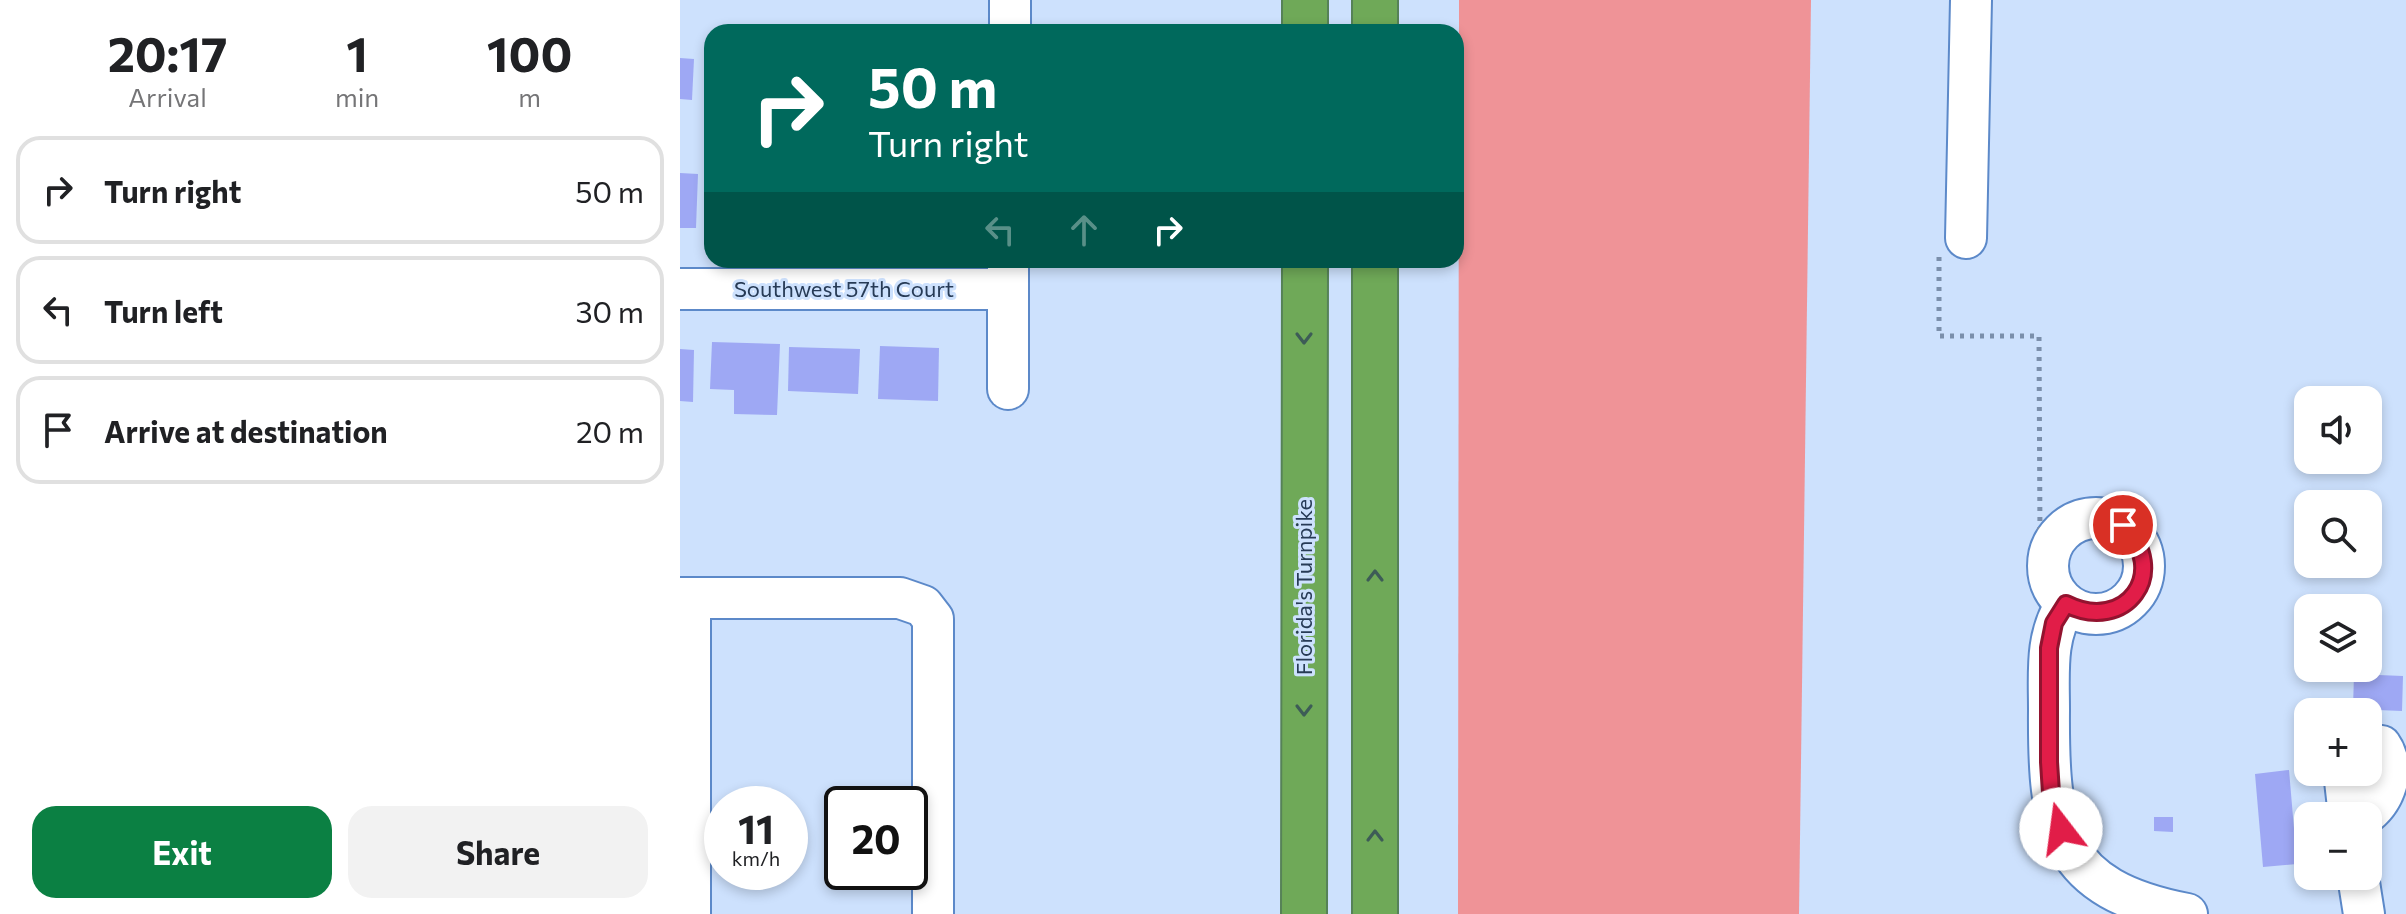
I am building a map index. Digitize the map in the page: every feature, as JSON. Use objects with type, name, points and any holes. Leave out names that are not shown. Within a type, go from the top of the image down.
[{"type":"highway","points":[[1305,0],[1305,24]]},
{"type":"highway","points":[[1375,0],[1375,24]]},
{"type":"highway","name":"Florida's Turnpike","points":[[1304,914],[1305,268]]},
{"type":"highway","points":[[1375,268],[1375,914]]},
{"type":"street","points":[[1010,0],[1010,24]]},
{"type":"street","points":[[1953,245],[1971,0]]},
{"type":"street","points":[[1008,274],[1008,389]]},
{"type":"street","name":"Southwest 57th Court","points":[[680,289],[1008,274]]},
{"type":"street","points":[[2090,517],[2107,518],[2123,525],[2139,545],[2144,570],[2140,586],[2130,600],[2116,610],[2099,614],[2082,612],[2066,604],[2055,593],[2047,564],[2050,547],[2060,533],[2073,522],[2090,517]]},
{"type":"street","points":[[690,914],[685,598],[900,598],[923,606],[933,619],[933,914]]},
{"type":"street","points":[[2066,604],[2054,623],[2049,648],[2052,808],[2070,850],[2100,884],[2147,906],[2187,914]]},
{"type":"street","points":[[2375,802],[2384,791],[2388,768],[2387,755],[2382,748]]},
{"type":"street","points":[[2360,890],[2364,914]]},
{"type":"path","points":[[1953,245],[1939,336],[2039,336],[2040,540],[2047,564]]},
{"type":"shaded area","points":[[1459,0],[1811,0],[1799,914],[1458,914],[1459,268],[1464,268],[1464,24],[1459,24]]},
{"type":"building","points":[[680,58],[694,59],[692,100],[680,99]]},
{"type":"building","points":[[680,173],[698,174],[696,228],[680,228]]},
{"type":"building","points":[[712,342],[780,344],[777,415],[734,414],[734,390],[710,389]]},
{"type":"building","points":[[880,346],[939,348],[938,401],[878,399]]},
{"type":"building","points":[[789,347],[860,349],[858,394],[788,391]]},
{"type":"building","points":[[680,349],[694,350],[693,402],[680,401]]},
{"type":"building","points":[[2382,675],[2403,676],[2402,711],[2382,710],[2382,698],[2353,698],[2354,682],[2382,682]]},
{"type":"building","points":[[2289,770],[2294,864],[2263,867],[2255,774]]},
{"type":"building","points":[[2154,817],[2173,817],[2173,832],[2154,831]]},
{"type":"route","points":[[2061,829],[2052,808],[2049,762],[2049,648],[2054,623],[2066,604],[2082,612],[2099,614],[2116,610],[2130,600],[2140,586],[2144,570],[2143,553],[2135,537],[2123,525]]}]
